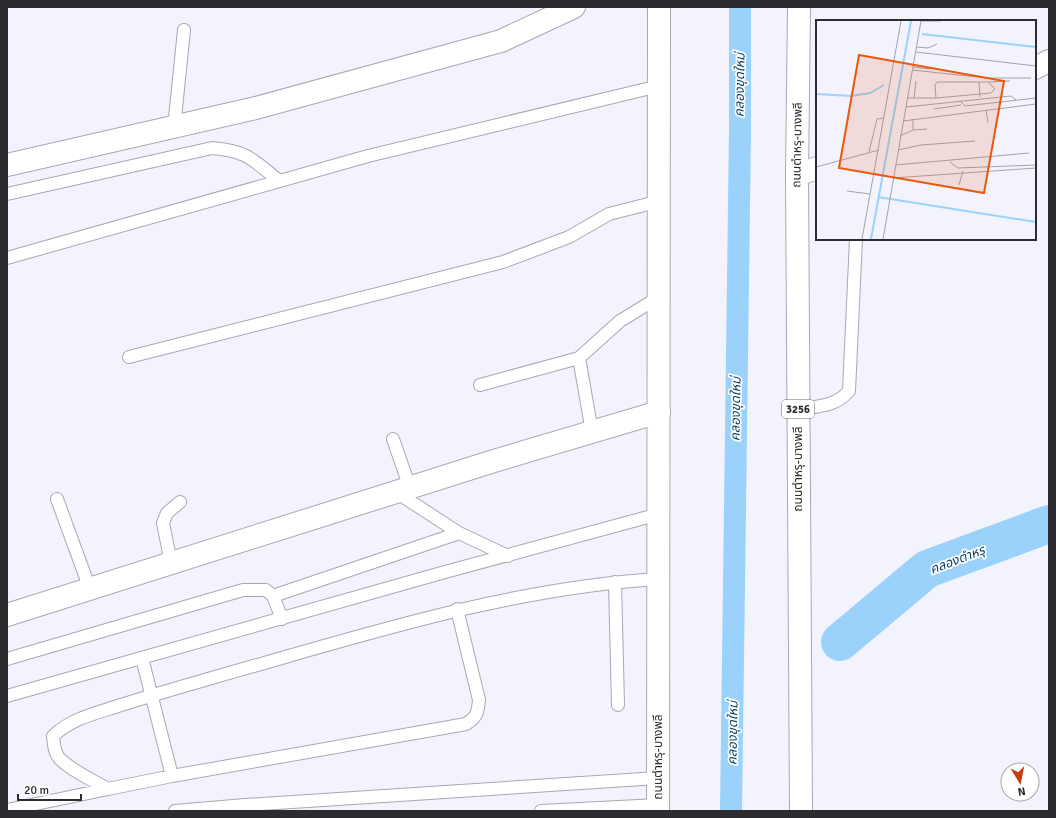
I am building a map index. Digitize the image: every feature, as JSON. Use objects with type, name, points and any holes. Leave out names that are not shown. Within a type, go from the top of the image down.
[{"type":"main road","points":[[7,165],[256,108],[501,41],[574,7]]},
{"type":"main road","name":"ถนนตำหรุ-บางพลี","points":[[658,808],[660,201],[659,7]]},
{"type":"main road","name":"ถนนตำหรุ-บางพลี","points":[[799,7],[796,175],[801,811]]},
{"type":"main road","points":[[1036,68],[1049,61]]},
{"type":"main road","points":[[796,175],[816,168]]},
{"type":"main road","points":[[7,615],[403,490],[659,412]]},
{"type":"lane","points":[[174,128],[184,30]]},
{"type":"lane","points":[[7,258],[278,180],[375,154],[659,86]]},
{"type":"lane","points":[[7,194],[212,148],[229,150],[250,156],[278,180]]},
{"type":"lane","points":[[129,357],[503,262],[569,237],[609,214],[660,201]]},
{"type":"lane","points":[[798,409],[831,405],[842,398],[849,391],[856,240]]},
{"type":"lane","points":[[480,385],[579,358],[620,321],[659,297]]},
{"type":"lane","points":[[579,358],[592,432]]},
{"type":"lane","points":[[394,439],[403,490],[459,533],[508,556]]},
{"type":"lane","points":[[57,499],[90,589]]},
{"type":"lane","points":[[172,563],[163,523],[167,513],[180,502]]},
{"type":"lane","points":[[7,696],[445,572],[659,514]]},
{"type":"lane","points":[[273,596],[459,533]]},
{"type":"lane","points":[[108,789],[75,770],[59,757],[54,747],[53,736],[63,727],[78,719],[152,695],[457,609],[615,582],[659,579]]},
{"type":"lane","points":[[615,582],[618,705]]},
{"type":"lane","points":[[7,659],[243,590],[266,590],[273,596],[282,619]]},
{"type":"lane","points":[[7,810],[172,776],[466,724],[474,719],[478,713],[479,700],[457,609]]},
{"type":"lane","points":[[142,658],[172,776]]},
{"type":"lane","points":[[175,811],[253,804],[658,778]]},
{"type":"lane","points":[[541,811],[658,808]]},
{"type":"waterway","name":"คลองขุดใหม่","points":[[731,811],[740,129],[740,7]]},
{"type":"waterway","name":"คลองตำหรุ","points":[[840,642],[927,569],[1049,524]]}]
